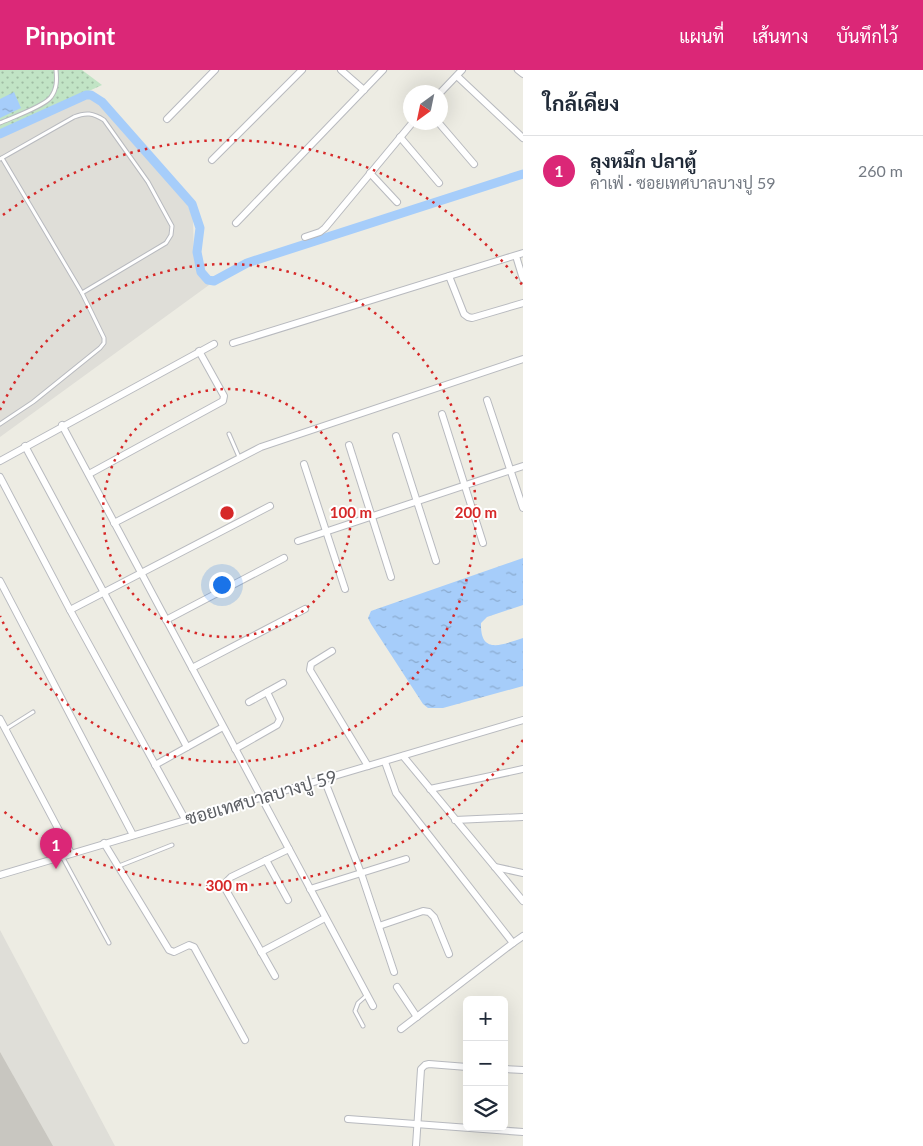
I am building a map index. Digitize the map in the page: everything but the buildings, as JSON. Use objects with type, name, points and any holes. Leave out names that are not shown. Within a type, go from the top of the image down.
[{"type":"street","points":[[167,119],[215,70]]},
{"type":"street","points":[[212,160],[302,70]]},
{"type":"street","points":[[341,70],[364,90]]},
{"type":"street","points":[[236,224],[383,70]]},
{"type":"street","points":[[448,85],[462,70]]},
{"type":"street","points":[[518,70],[523,74]]},
{"type":"street","points":[[457,76],[523,138]]},
{"type":"street","points":[[304,237],[320,232],[324,228],[406,130]]},
{"type":"street","points":[[445,130],[474,164]]},
{"type":"street","points":[[400,137],[439,183]]},
{"type":"street","points":[[370,173],[397,202]]},
{"type":"street","points":[[233,343],[520,254],[523,279]]},
{"type":"street","points":[[449,276],[464,314],[468,317],[472,318],[523,303]]},
{"type":"street","points":[[0,461],[62,425],[214,344]]},
{"type":"street","points":[[89,474],[223,401],[224,396],[199,351]]},
{"type":"street","points":[[114,523],[261,448],[523,359]]},
{"type":"street","points":[[487,400],[523,508]]},
{"type":"street","points":[[442,414],[482,543]]},
{"type":"street","points":[[62,425],[373,1006]]},
{"type":"street","points":[[396,436],[436,561]]},
{"type":"street","points":[[349,445],[391,577]]},
{"type":"street","points":[[25,446],[187,747]]},
{"type":"street","points":[[304,464],[345,589]]},
{"type":"street","points":[[298,541],[523,466]]},
{"type":"street","points":[[0,476],[70,610],[185,819]]},
{"type":"street","points":[[70,610],[270,506]]},
{"type":"street","points":[[166,620],[284,558]]},
{"type":"street","points":[[0,581],[133,835]]},
{"type":"street","points":[[192,668],[305,609]]},
{"type":"street","points":[[332,652],[311,664],[310,670],[368,766]]},
{"type":"street","points":[[249,702],[283,683]]},
{"type":"street","points":[[234,749],[280,723],[280,719],[267,692]]},
{"type":"street","points":[[0,719],[71,853]]},
{"type":"street","name":"ซอยเทศบาลบางปู 59","points":[[0,875],[523,720]]},
{"type":"street","points":[[155,765],[223,727]]},
{"type":"street","points":[[402,756],[523,901]]},
{"type":"street","points":[[385,762],[396,793],[513,942]]},
{"type":"street","points":[[430,789],[523,770]]},
{"type":"street","points":[[324,779],[361,872],[394,972]]},
{"type":"street","points":[[455,820],[523,817]]},
{"type":"street","points":[[104,843],[168,950],[174,952],[189,945],[194,947],[245,1040]]},
{"type":"street","points":[[275,976],[226,886],[228,879],[289,849]]},
{"type":"street","points":[[310,889],[406,859]]},
{"type":"street","points":[[266,860],[288,900]]},
{"type":"street","points":[[494,867],[523,873]]},
{"type":"street","points":[[378,926],[423,911],[429,912],[434,918],[449,954]]},
{"type":"street","points":[[261,952],[325,918]]},
{"type":"street","points":[[401,1029],[523,936]]},
{"type":"street","points":[[397,987],[417,1017]]},
{"type":"street","points":[[416,1146],[421,1069],[425,1065],[430,1064],[463,1067]]},
{"type":"street","points":[[508,1069],[523,1070]]},
{"type":"street","points":[[348,1119],[523,1132]]},
{"type":"lane","points":[[0,123],[43,104],[51,98],[57,84],[56,70]]},
{"type":"lane","points":[[0,424],[33,402],[104,343],[104,338],[82,293],[1,159],[83,113],[94,114],[104,120],[148,182],[172,226],[172,235],[166,243],[82,293]]},
{"type":"lane","points":[[229,434],[239,458]]},
{"type":"lane","points":[[6,730],[33,712]]},
{"type":"lane","points":[[118,866],[172,846]]},
{"type":"lane","points":[[62,856],[109,943]]},
{"type":"lane","points":[[363,1026],[355,1011],[358,1003],[367,995]]},
{"type":"shaded area","points":[[91,94],[184,196],[193,219],[194,261],[209,285],[0,437],[0,134]]},
{"type":"shaded area","points":[[0,930],[115,1146],[0,1146]]},
{"type":"green space","points":[[0,70],[82,70],[102,85],[0,132]]},
{"type":"water","points":[[14,92],[21,108],[0,118],[0,99]]},
{"type":"water","points":[[523,558],[523,605],[487,617],[481,623],[484,640],[489,644],[501,645],[523,638],[523,686],[443,708],[428,708],[423,704],[371,624],[368,618],[371,611]]},
{"type":"waterway","points":[[0,134],[86,95],[91,95],[102,102],[192,204],[200,228],[197,252],[201,272],[208,280],[214,281],[247,263],[523,174]]},
{"type":"place","name":"ลุงหมึก ปลาตู้","points":[[56,869]]}]
